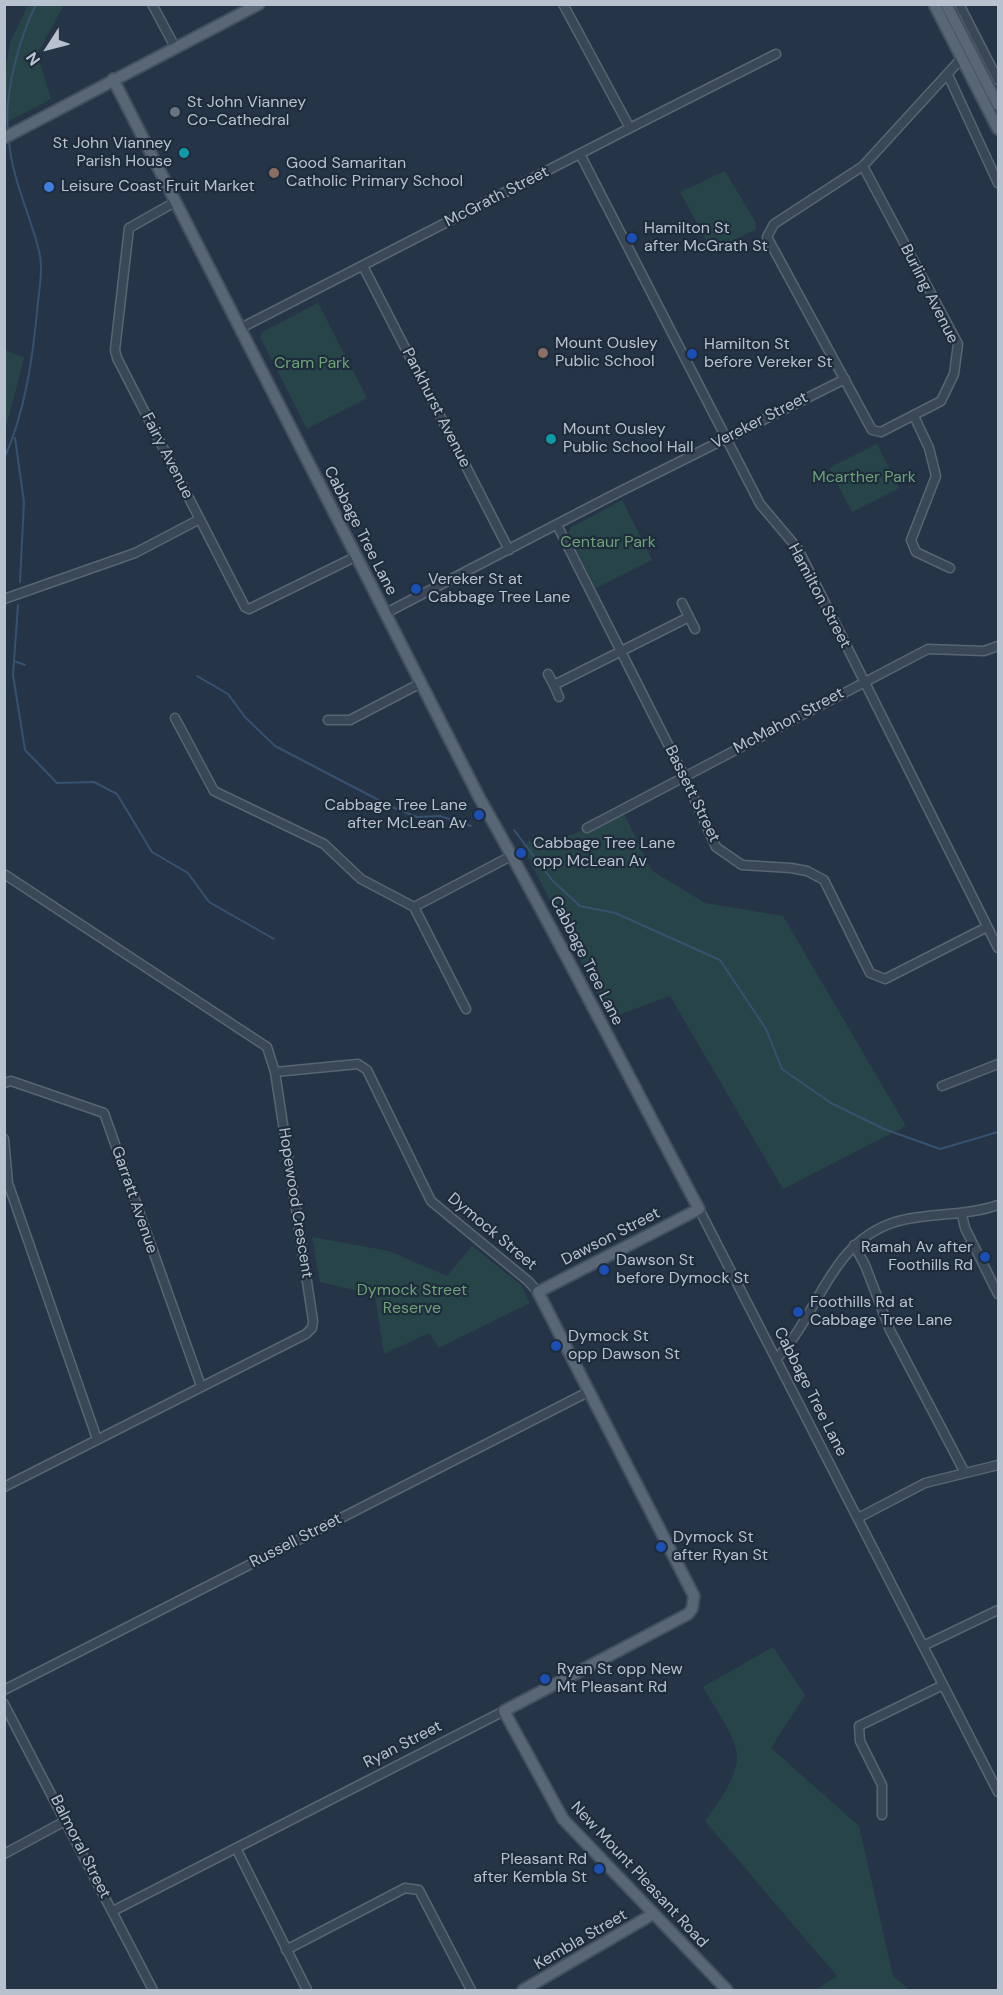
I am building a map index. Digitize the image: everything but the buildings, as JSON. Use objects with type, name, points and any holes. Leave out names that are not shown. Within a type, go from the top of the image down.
[{"type":"main road","points":[[4,138],[258,4]]},
{"type":"main road","points":[[934,4],[999,129]]},
{"type":"main road","points":[[946,4],[999,105]]},
{"type":"main road","name":"Cabbage Tree Lane","points":[[113,79],[480,800],[513,855],[699,1209]]},
{"type":"main road","name":"Dawson Street","points":[[538,1293],[699,1209]]},
{"type":"main road","name":"Dymock Street","points":[[538,1293],[694,1596]]},
{"type":"main road","name":"Ryan Street","points":[[504,1711],[688,1614],[692,1609],[694,1596]]},
{"type":"main road","name":"New Mount Pleasant Road","points":[[504,1711],[563,1819],[727,1990]]},
{"type":"main road","name":"Kembla Street","points":[[523,1990],[653,1914]]},
{"type":"street","points":[[152,4],[175,47]]},
{"type":"street","points":[[563,4],[630,128]]},
{"type":"street","points":[[959,4],[999,80]]},
{"type":"street","name":"McGrath Street","points":[[239,329],[777,54]]},
{"type":"street","points":[[863,166],[961,59]]},
{"type":"street","points":[[948,75],[999,183]]},
{"type":"street","name":"Hamilton Street","points":[[580,154],[760,504],[798,549],[999,948]]},
{"type":"street","name":"Burling Avenue","points":[[863,166],[958,344],[954,374],[941,401],[881,432],[872,430],[845,379],[767,237],[774,224],[863,166]]},
{"type":"street","name":"Fairy Avenue","points":[[176,202],[129,228],[116,354],[200,519],[245,607],[249,609],[357,556]]},
{"type":"street","name":"Pankhurst Avenue","points":[[363,266],[509,550]]},
{"type":"street","name":"Vereker Street","points":[[386,613],[845,379]]},
{"type":"street","points":[[914,416],[929,448],[936,476],[911,540],[916,552],[950,568]]},
{"type":"street","points":[[4,599],[135,553],[200,519]]},
{"type":"street","name":"Bassett Street","points":[[557,525],[684,776],[716,847],[742,865],[791,868],[807,871],[824,880],[870,973],[885,979],[987,927]]},
{"type":"street","points":[[682,603],[695,629]]},
{"type":"street","points":[[554,685],[620,649],[689,617]]},
{"type":"street","name":"McMahon Street","points":[[587,828],[928,649],[984,651],[998,649]]},
{"type":"street","points":[[548,674],[559,697]]},
{"type":"street","points":[[328,720],[350,720],[421,683]]},
{"type":"street","points":[[175,718],[214,791],[324,844],[361,879],[414,907],[466,1009]]},
{"type":"street","points":[[414,907],[513,855]]},
{"type":"street","name":"Hopewood Crescent","points":[[4,874],[267,1047],[275,1072],[314,1321],[312,1328],[306,1334],[4,1487]]},
{"type":"street","name":"Dymock Street","points":[[275,1072],[358,1064],[367,1070],[431,1201],[528,1281],[538,1293]]},
{"type":"street","points":[[942,1086],[999,1065]]},
{"type":"street","name":"Garratt Avenue","points":[[4,1083],[11,1082],[104,1113],[201,1386]]},
{"type":"street","points":[[4,1139],[8,1183],[97,1439]]},
{"type":"street","points":[[777,1358],[838,1263],[854,1245],[881,1227],[896,1222],[962,1215],[999,1205]]},
{"type":"street","name":"Cabbage Tree Lane","points":[[699,1209],[999,1792]]},
{"type":"street","points":[[962,1215],[965,1228],[999,1294]]},
{"type":"street","points":[[854,1245],[865,1265],[890,1330],[965,1473]]},
{"type":"street","name":"Russell Street","points":[[4,1690],[588,1392]]},
{"type":"street","points":[[858,1518],[925,1483],[999,1465]]},
{"type":"street","points":[[923,1646],[999,1610]]},
{"type":"street","points":[[882,1815],[882,1785],[860,1741],[859,1726],[943,1685]]},
{"type":"street","name":"Balmoral Street","points":[[4,1704],[67,1820],[153,1990]]},
{"type":"street","name":"Ryan Street","points":[[113,1911],[504,1711]]},
{"type":"street","points":[[4,1854],[67,1820]]},
{"type":"street","points":[[236,1848],[306,1990]]},
{"type":"street","points":[[286,1950],[405,1888],[419,1890],[471,1990]]},
{"type":"green space","points":[[28,5],[64,5],[37,54],[51,99],[5,123],[5,74],[10,43]]},
{"type":"green space","points":[[725,171],[756,223],[755,230],[712,251],[680,192]]},
{"type":"green space","name":"Cram Park","points":[[318,303],[367,398],[307,429],[260,337],[262,332]]},
{"type":"green space","points":[[5,350],[24,358],[5,431]]},
{"type":"green space","name":"Mcarther Park","points":[[877,444],[899,488],[852,512],[829,468]]},
{"type":"green space","name":"Centaur Park","points":[[622,500],[652,560],[596,588],[568,535],[570,528]]},
{"type":"green space","points":[[622,809],[651,870],[705,903],[783,916],[906,1126],[783,1189],[670,996],[610,1018],[522,846],[529,841],[539,843],[563,838]]},
{"type":"green space","name":"Dymock Street Reserve","points":[[312,1237],[389,1251],[447,1276],[472,1246],[521,1285],[530,1303],[439,1348],[429,1333],[384,1354],[375,1295],[320,1282]]},
{"type":"green space","points":[[773,1647],[805,1695],[771,1748],[859,1826],[893,1976],[910,1990],[816,1990],[837,1976],[705,1821],[730,1783],[737,1759],[734,1742],[703,1687]]},
{"type":"waterway","points":[[8,132],[8,100],[14,66],[36,4]]},
{"type":"waterway","points":[[4,459],[18,421],[27,382],[34,342],[41,270],[39,251],[17,183],[9,141]]},
{"type":"waterway","points":[[15,438],[24,502],[20,582]]},
{"type":"waterway","points":[[18,605],[13,675],[25,750],[57,783],[94,782],[117,794],[152,852],[188,873],[209,902],[274,939]]},
{"type":"waterway","points":[[14,661],[25,665]]},
{"type":"waterway","points":[[197,676],[228,694],[245,717],[275,746],[392,807],[417,817],[440,816],[471,826]]},
{"type":"waterway","points":[[514,830],[552,880],[580,906],[615,913],[720,960],[766,1029],[782,1069],[831,1103],[884,1129],[940,1149],[998,1132]]},
{"type":"place","name":"St John Vianney Co-Cathedral","points":[[175,112]]},
{"type":"place","name":"St John Vianney Parish House","points":[[184,153]]},
{"type":"place","name":"Good Samaritan Catholic Primary School","points":[[274,173]]},
{"type":"place","name":"Leisure Coast Fruit Market","points":[[49,187]]},
{"type":"place","name":"Hamilton St after McGrath St","points":[[632,238]]},
{"type":"place","name":"Mount Ousley Public School","points":[[543,353]]},
{"type":"place","name":"Hamilton St before Vereker St","points":[[692,354]]},
{"type":"place","name":"Mount Ousley Public School Hall","points":[[551,439]]},
{"type":"place","name":"Vereker St at Cabbage Tree Lane","points":[[416,589]]},
{"type":"place","name":"Cabbage Tree Lane after McLean Av","points":[[479,815]]},
{"type":"place","name":"Cabbage Tree Lane opp McLean Av","points":[[521,853]]},
{"type":"place","name":"Ramah Av after Foothills Rd","points":[[985,1257]]},
{"type":"place","name":"Dawson St before Dymock St","points":[[604,1270]]},
{"type":"place","name":"Foothills Rd at Cabbage Tree Lane","points":[[798,1312]]},
{"type":"place","name":"Dymock St opp Dawson St","points":[[556,1346]]},
{"type":"place","name":"Dymock St after Ryan St","points":[[661,1547]]},
{"type":"place","name":"Ryan St opp New Mt Pleasant Rd","points":[[545,1679]]},
{"type":"place","name":"Pleasant Rd after Kembla St","points":[[599,1869]]}]
